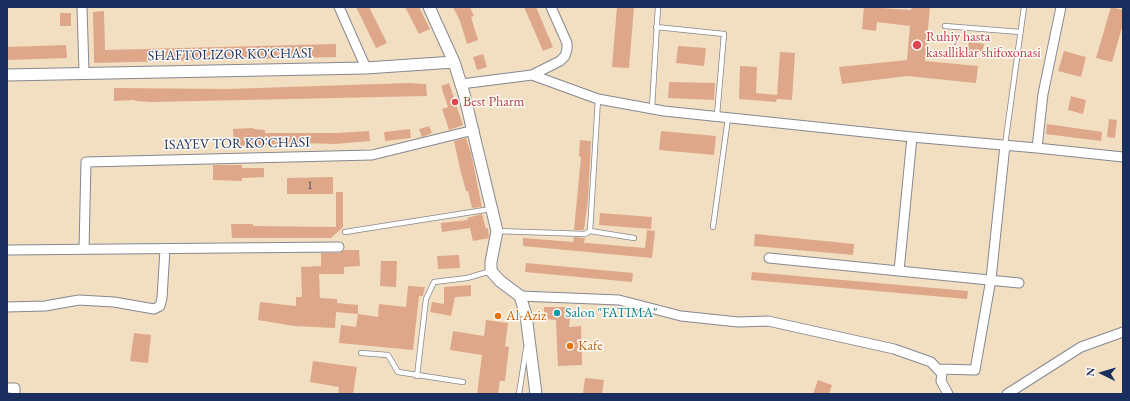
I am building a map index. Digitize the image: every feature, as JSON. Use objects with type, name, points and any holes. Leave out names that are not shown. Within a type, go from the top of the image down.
[{"type":"street","points":[[82,7],[84,72]]},
{"type":"street","points":[[339,7],[366,68]]},
{"type":"street","points":[[429,7],[454,62],[461,84],[474,130],[491,208],[498,231],[491,262],[491,272],[520,296],[618,300],[681,316],[738,322],[768,321],[894,349],[931,362],[942,374],[943,387],[948,394]]},
{"type":"street","points":[[461,84],[532,75],[560,61],[565,56],[568,49],[567,43],[551,7]]},
{"type":"street","points":[[1037,148],[1043,94],[1061,7]]},
{"type":"street","name":"SHAFTOLIZOR KO'CHASI","points":[[7,75],[84,72],[366,68],[454,62]]},
{"type":"street","points":[[532,75],[598,99],[664,111],[728,116],[912,138],[1005,145],[1123,157]]},
{"type":"street","name":"ISAYEV TOR KO'CHASI","points":[[84,249],[86,162],[372,155],[474,130]]},
{"type":"street","points":[[899,271],[912,138]]},
{"type":"street","points":[[939,369],[975,370],[991,279],[1005,145]]},
{"type":"street","points":[[7,250],[339,247]]},
{"type":"street","points":[[7,307],[45,306],[79,300],[114,302],[154,309],[160,306],[162,298],[165,249]]},
{"type":"street","points":[[769,258],[1019,283]]},
{"type":"street","points":[[520,296],[526,315],[536,394]]},
{"type":"street","points":[[1008,394],[1081,347],[1123,332]]},
{"type":"street","points":[[7,388],[15,388],[15,394]]},
{"type":"lane","points":[[652,108],[658,7]]},
{"type":"lane","points":[[1005,145],[1024,7]]},
{"type":"lane","points":[[945,26],[1020,32]]},
{"type":"lane","points":[[656,27],[724,34],[717,115]]},
{"type":"lane","points":[[590,231],[598,99]]},
{"type":"lane","points":[[713,227],[728,116]]},
{"type":"lane","points":[[345,232],[491,208]]},
{"type":"lane","points":[[498,231],[585,234],[590,231],[634,238]]},
{"type":"lane","points":[[417,376],[426,299],[434,282],[467,278],[491,272]]},
{"type":"lane","points":[[519,394],[528,335]]},
{"type":"lane","points":[[361,352],[388,355],[398,372],[463,382]]},
{"type":"building","points":[[356,7],[369,7],[387,43],[376,48]]},
{"type":"building","points":[[405,7],[419,7],[430,29],[419,34]]},
{"type":"building","points":[[453,7],[470,7],[474,16],[471,17],[478,40],[467,44],[460,21]]},
{"type":"building","points":[[524,7],[536,7],[553,47],[543,51]]},
{"type":"building","points":[[617,7],[634,7],[629,68],[612,67]]},
{"type":"building","name":"Ruhiy hasta kasalliklar shifoxonasi","points":[[864,7],[911,10],[912,7],[930,7],[925,61],[978,66],[976,83],[907,76],[842,84],[839,67],[907,60],[910,26],[877,22],[876,31],[862,29]]},
{"type":"building","points":[[1111,7],[1123,10],[1123,24],[1112,62],[1096,58]]},
{"type":"building","points":[[104,11],[105,50],[336,44],[336,57],[94,63],[93,12]]},
{"type":"building","points":[[60,13],[71,13],[71,26],[60,26]]},
{"type":"building","points":[[969,41],[984,44],[982,53],[967,50]]},
{"type":"building","points":[[66,45],[67,58],[7,60],[7,47]]},
{"type":"building","points":[[678,46],[706,48],[704,66],[676,63]]},
{"type":"building","points":[[1064,51],[1086,57],[1081,77],[1058,71]]},
{"type":"building","points":[[780,52],[795,53],[792,100],[777,99],[776,102],[739,99],[740,66],[757,67],[756,93],[777,95]]},
{"type":"building","points":[[483,54],[487,67],[477,70],[473,57]]},
{"type":"building","points":[[669,82],[715,83],[714,100],[668,98]]},
{"type":"building","points":[[408,83],[426,84],[427,96],[152,102],[135,100],[114,101],[114,88],[228,89]]},
{"type":"building","points":[[449,83],[463,125],[449,130],[442,109],[448,107],[441,86]]},
{"type":"building","points":[[1071,96],[1086,100],[1083,114],[1068,110]]},
{"type":"building","points":[[1109,119],[1117,120],[1115,138],[1107,137]]},
{"type":"building","points":[[1047,124],[1102,132],[1101,141],[1046,134]]},
{"type":"building","points":[[429,126],[432,133],[422,137],[419,129]]},
{"type":"building","points":[[253,128],[265,130],[265,133],[337,133],[369,131],[370,141],[335,144],[302,143],[234,146],[233,129]]},
{"type":"building","points":[[410,129],[411,138],[385,141],[384,132]]},
{"type":"building","points":[[661,131],[716,136],[714,155],[659,150]]},
{"type":"building","points":[[466,138],[471,153],[482,207],[472,208],[460,169],[454,141]]},
{"type":"building","points":[[580,140],[591,141],[588,199],[584,230],[574,230],[581,157],[579,156]]},
{"type":"building","points":[[213,165],[242,165],[242,168],[264,168],[264,177],[242,178],[242,181],[213,180]]},
{"type":"building","points":[[333,177],[333,194],[287,194],[287,178]]},
{"type":"building","points":[[336,192],[343,192],[343,227],[331,238],[232,238],[231,224],[253,224],[253,226],[336,227]]},
{"type":"building","points":[[600,213],[652,217],[651,229],[599,225]]},
{"type":"building","points":[[482,214],[486,229],[488,228],[489,238],[473,241],[470,228],[442,232],[441,223],[468,220],[467,218]]},
{"type":"building","points":[[647,230],[655,231],[652,258],[523,246],[523,238],[573,242],[574,237],[585,238],[584,243],[645,248]]},
{"type":"building","points":[[755,234],[854,244],[853,255],[754,246]]},
{"type":"building","points":[[344,250],[359,250],[360,266],[344,267],[344,274],[319,274],[320,298],[337,299],[337,303],[358,305],[358,314],[336,312],[335,328],[294,326],[258,320],[260,302],[296,306],[296,297],[302,297],[301,267],[321,266],[321,253],[339,253]]},
{"type":"building","points":[[459,255],[460,268],[438,269],[437,256]]},
{"type":"building","points":[[381,261],[397,261],[396,287],[380,286]]},
{"type":"building","points":[[526,263],[633,273],[632,282],[525,272]]},
{"type":"building","points":[[752,272],[968,291],[967,299],[751,280]]},
{"type":"building","points":[[471,285],[471,296],[455,297],[451,316],[430,312],[432,302],[444,304],[444,287]]},
{"type":"building","points":[[408,286],[425,287],[423,296],[419,296],[413,350],[339,343],[341,325],[356,327],[358,314],[378,317],[379,304],[406,307]]},
{"type":"building","name":"Kafe","points":[[544,307],[571,307],[569,327],[581,326],[582,365],[558,366],[556,320],[544,319]]},
{"type":"building","points":[[486,320],[508,323],[505,346],[509,347],[505,381],[500,381],[498,394],[477,394],[482,355],[450,350],[453,331],[484,336]]},
{"type":"building","points":[[134,333],[151,335],[148,363],[130,361]]},
{"type":"building","points":[[313,361],[357,367],[353,394],[338,394],[339,387],[310,382]]},
{"type":"building","points":[[585,378],[604,380],[602,394],[583,394]]},
{"type":"building","points":[[818,380],[832,385],[829,394],[813,394]]},
{"type":"place","name":"Ruhiy hasta kasalliklar shifoxonasi","points":[[917,45]]},
{"type":"place","name":"Best Pharm","points":[[455,102]]},
{"type":"place","name":"Salon \"FATIMA\"","points":[[557,313]]},
{"type":"place","name":"Al-Aziz","points":[[498,316]]},
{"type":"place","name":"Kafe","points":[[570,346]]}]
